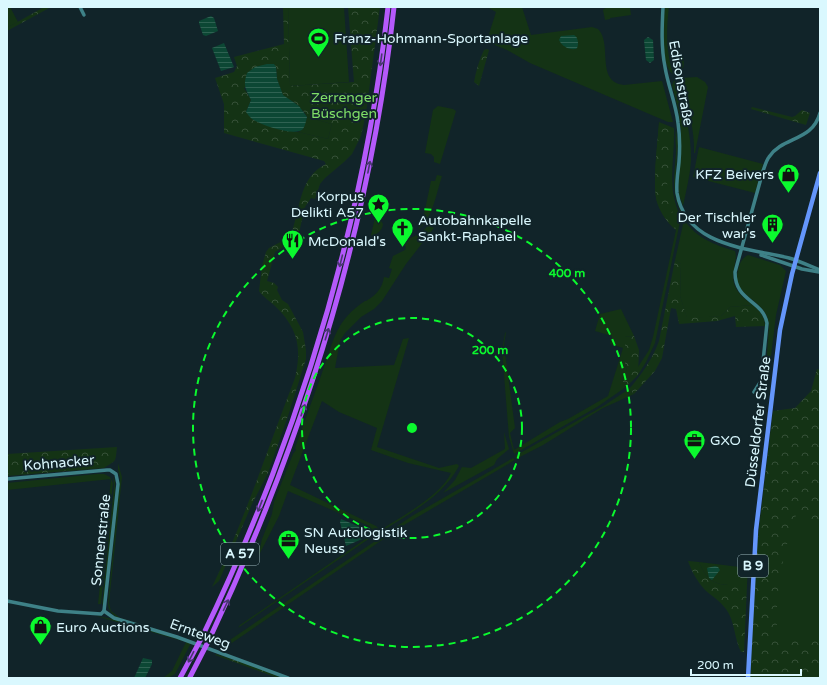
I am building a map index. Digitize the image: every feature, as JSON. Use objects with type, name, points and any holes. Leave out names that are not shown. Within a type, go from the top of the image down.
[{"type":"highway","name":"A 57","points":[[180,678],[215,612],[246,540],[279,458],[301,396],[327,313],[344,250],[362,169],[380,67],[388,7]]},
{"type":"highway","name":"A 57","points":[[190,678],[253,543],[272,495],[310,389],[333,315],[355,230],[373,145],[391,38],[394,7]]},
{"type":"main road","name":"Düsseldorfer Straße","points":[[748,678],[756,530],[780,330],[794,266],[820,173]]},
{"type":"street","points":[[80,7],[84,15]]},
{"type":"street","name":"Edisonstraße","points":[[663,7],[663,58],[676,110],[680,140],[676,184],[679,201],[686,216],[700,231],[712,238],[794,266],[820,271]]},
{"type":"street","points":[[754,392],[761,381],[768,323],[761,309],[742,294],[737,286],[735,272],[763,171],[770,156],[781,146],[809,131],[815,125],[820,112]]},
{"type":"street","name":"Edisonstraße","points":[[742,248],[790,258],[820,271]]},
{"type":"street","name":"Kohnacker","points":[[7,479],[100,470],[114,472]]},
{"type":"street","name":"Sonnenstraße","points":[[104,611],[118,484],[118,477],[114,472]]},
{"type":"street","points":[[7,601],[58,611],[101,614],[104,611]]},
{"type":"street","name":"Ernteweg","points":[[104,611],[114,618],[177,637],[288,678]]},
{"type":"green space","points":[[7,7],[10,7],[18,22],[7,28]]},
{"type":"green space","points":[[44,7],[51,7],[7,31],[7,28]]},
{"type":"green space","name":"Zerrenger Büschgen","points":[[283,7],[288,7],[290,86],[354,82],[348,7],[380,7],[366,113],[361,136],[352,154],[325,178],[320,184],[315,199],[311,198],[305,207],[296,240],[275,252],[267,281],[274,283],[278,287],[277,290],[282,300],[288,304],[303,332],[306,359],[268,473],[252,504],[219,581],[212,587],[246,510],[295,378],[297,367],[298,348],[289,322],[283,314],[259,291],[262,266],[266,252],[269,248],[290,237],[305,186],[317,170],[326,164],[324,161],[224,133],[224,104],[215,78],[234,72],[237,66],[234,57],[284,44]],"holes":[[[276,67],[277,79],[283,96],[295,103],[307,117],[332,124],[328,139],[283,130],[246,112],[251,100],[244,88]]]},
{"type":"green space","name":"Franz-Hohmann-Sportanlage","points":[[288,7],[344,7],[349,82],[290,86]]},
{"type":"green space","points":[[487,7],[522,7],[531,35],[592,27],[598,29],[604,44],[607,70],[610,77],[615,82],[624,85],[662,81],[673,122],[668,122],[530,63],[507,50],[490,43],[488,37],[496,12]]},
{"type":"green space","points":[[607,7],[630,7],[631,15],[605,20],[603,10]]},
{"type":"green space","points":[[665,7],[669,7],[667,40],[673,74],[666,62],[664,53],[663,32]]},
{"type":"green space","points":[[670,40],[674,45],[676,56],[683,55],[683,69],[676,73],[675,70]]},
{"type":"green space","points":[[484,50],[489,50],[479,86],[474,82],[482,54]]},
{"type":"green space","points":[[697,77],[705,82],[708,87],[694,153],[690,119],[680,86],[682,83],[681,78]]},
{"type":"green space","points":[[675,79],[686,120],[691,151],[690,172],[683,206],[679,195],[678,183],[681,132],[679,113],[672,85]]},
{"type":"green space","points":[[438,106],[456,111],[440,164],[434,162],[434,157],[431,154],[425,153],[433,110]]},
{"type":"green space","points":[[752,107],[792,117],[802,110],[810,113],[806,125],[751,109]]},
{"type":"green space","points":[[307,117],[332,124],[328,139],[298,132],[303,129]]},
{"type":"green space","points":[[659,122],[674,128],[672,184],[676,206],[681,217],[655,343],[638,375],[638,367],[649,350],[653,337],[676,230],[662,214],[657,202],[655,174]]},
{"type":"green space","points":[[659,122],[661,125],[669,129],[670,152],[667,186],[676,230],[662,214],[657,202],[655,174]]},
{"type":"green space","points":[[676,130],[678,143],[675,190],[674,175]]},
{"type":"green space","points":[[699,147],[763,164],[755,193],[693,177]]},
{"type":"green space","points":[[437,175],[442,176],[431,212],[418,230],[423,219],[431,181],[435,181]]},
{"type":"green space","points":[[675,190],[682,214],[676,198]]},
{"type":"green space","points":[[376,213],[383,224],[379,232],[372,236],[371,235]]},
{"type":"green space","points":[[684,220],[695,232],[706,240],[735,251],[736,258],[733,281],[740,294],[753,305],[730,307],[721,316],[687,319],[680,296],[681,264],[675,260]]},
{"type":"green space","points":[[428,225],[434,228],[406,264],[382,301],[374,309],[361,317],[345,333],[340,341],[335,368],[394,365],[403,339],[409,338],[377,447],[439,468],[457,464],[459,466],[452,477],[436,495],[416,510],[384,530],[384,528],[431,497],[446,481],[451,473],[408,463],[371,450],[377,428],[339,412],[322,401],[290,485],[376,526],[379,529],[379,532],[238,628],[240,625],[374,533],[369,526],[288,491],[279,516],[258,557],[262,539],[272,514],[274,502],[293,454],[296,450],[295,448],[337,331],[355,308],[378,291],[382,285],[384,277],[389,278],[392,269],[389,268],[393,256],[405,250],[406,247],[403,244],[400,245],[398,241],[411,238],[419,234]]},
{"type":"green space","points":[[748,255],[780,265],[786,271],[776,315],[768,381],[765,381],[769,326],[767,317],[763,309],[739,287],[737,279],[740,263]]},
{"type":"green space","points":[[675,260],[681,264],[680,296],[687,318],[721,316],[730,307],[753,305],[762,314],[765,326],[736,327],[735,316],[717,321],[679,324],[676,309],[671,308],[662,358],[655,371],[634,394],[629,389],[646,366],[659,341]]},
{"type":"green space","points":[[621,309],[634,336],[625,337],[625,364],[627,370],[621,377],[626,387],[597,407],[514,454],[509,437],[502,350],[505,333],[506,332],[504,345],[515,428],[510,433],[514,450],[560,422],[608,396],[623,348],[610,344],[612,336],[595,331],[600,314]]},
{"type":"green space","points":[[634,336],[639,350],[638,375],[626,387],[620,376],[627,370],[625,364],[625,337]]},
{"type":"green space","points":[[817,369],[820,370],[820,530],[796,515],[786,548],[782,568],[778,592],[777,626],[778,636],[798,640],[812,641],[820,634],[820,678],[750,678],[756,554],[773,411],[795,408],[811,391]]},
{"type":"green space","points":[[629,389],[634,394],[603,408],[543,445],[516,459],[515,456],[605,405]]},
{"type":"green space","points":[[820,406],[820,678],[753,678],[758,552],[773,413],[778,411]]},
{"type":"green space","points":[[504,432],[509,449],[497,459],[494,465],[443,493],[455,480],[462,467],[471,468],[505,449]]},
{"type":"green space","points":[[117,447],[115,460],[104,468],[7,476],[7,454]]},
{"type":"green space","points":[[513,458],[515,460],[404,525],[223,649],[221,646],[412,516]]},
{"type":"green space","points":[[118,463],[122,477],[109,603],[111,611],[120,618],[187,639],[119,619],[112,614],[109,608],[108,602],[120,478]]},
{"type":"green space","points":[[104,474],[111,479],[7,490],[7,483]]},
{"type":"green space","points":[[113,476],[115,482],[115,493],[104,603],[102,605],[114,487]]},
{"type":"green space","points":[[111,479],[113,483],[101,604],[98,604]]},
{"type":"green space","points":[[688,561],[699,562],[707,577],[712,581],[723,585],[747,585],[744,652],[741,652],[733,624],[726,609],[702,587]]},
{"type":"green space","points":[[699,562],[748,568],[747,585],[723,585],[712,581],[707,577]]},
{"type":"green space","points":[[96,616],[132,624],[191,643],[175,674],[168,678],[163,678],[172,671],[186,642]]},
{"type":"green space","points":[[216,654],[253,666],[282,678],[278,678],[215,655]]},
{"type":"shaded area","points":[[211,16],[214,18],[218,31],[206,36],[203,35],[199,21]]},
{"type":"shaded area","points":[[574,35],[578,41],[578,46],[576,49],[566,47],[559,40],[561,36]]},
{"type":"shaded area","points":[[648,37],[653,40],[654,60],[650,63],[646,60],[644,40]]},
{"type":"shaded area","points":[[224,43],[234,67],[221,71],[212,48]]},
{"type":"shaded area","points":[[274,64],[276,67],[277,79],[283,95],[299,106],[307,117],[303,129],[293,132],[270,127],[252,119],[246,112],[251,100],[245,87],[247,73],[255,67]]},
{"type":"shaded area","points":[[341,519],[367,530],[369,533],[362,539],[346,546],[340,522]]},
{"type":"shaded area","points":[[715,566],[720,570],[712,580],[709,578],[707,568]]},
{"type":"shaded area","points":[[143,658],[152,660],[152,664],[145,678],[134,678]]},
{"type":"place","name":"Franz-Hohmann-Sportanlage","points":[[318,58]]},
{"type":"place","name":"KFZ Beivers","points":[[789,194]]},
{"type":"place","name":"Korpus Delikti A57","points":[[379,224]]},
{"type":"place","name":"Der Tischler war's","points":[[772,244]]},
{"type":"place","name":"Autobahnkapelle Sankt-Raphael","points":[[403,248]]},
{"type":"place","name":"McDonald's","points":[[292,260]]},
{"type":"place","name":"GXO","points":[[695,460]]},
{"type":"place","name":"SN Autologistik Neuss","points":[[288,560]]},
{"type":"place","name":"Euro Auctions","points":[[40,646]]}]
